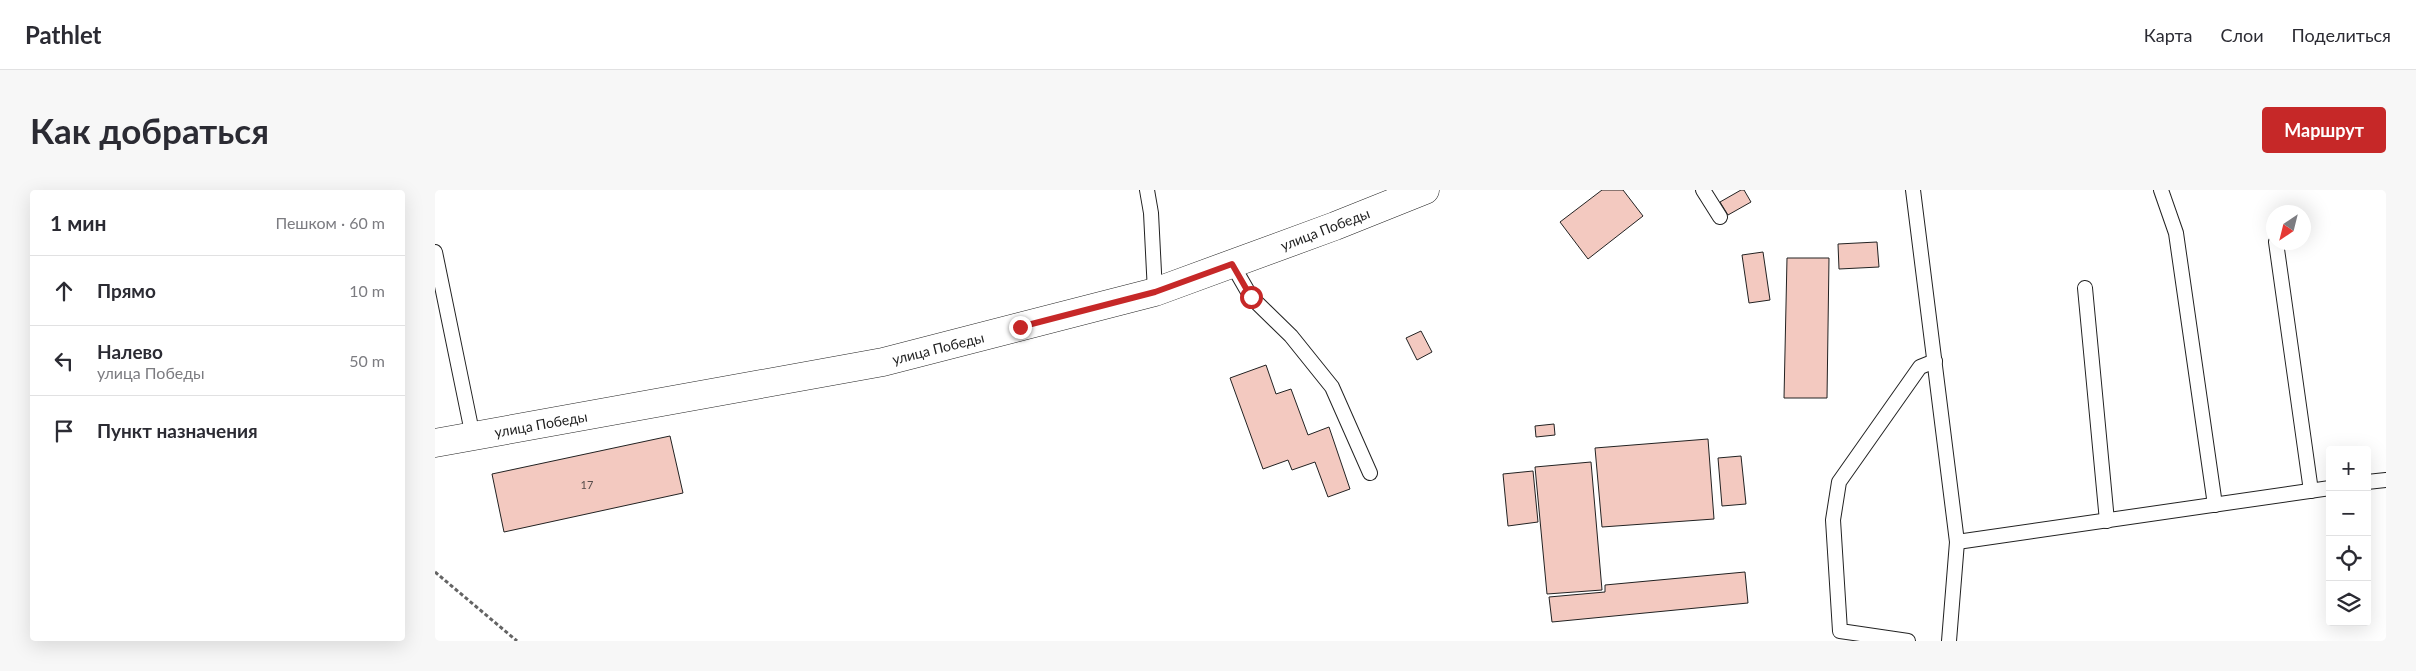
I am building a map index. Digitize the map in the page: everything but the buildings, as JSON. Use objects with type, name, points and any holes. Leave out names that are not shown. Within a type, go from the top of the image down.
[{"type":"street","name":"улица Победы","points":[[435,443],[883,362],[1155,292],[1425,190]]},
{"type":"lane","points":[[1147,190],[1151,213],[1155,292]]},
{"type":"lane","points":[[1703,190],[1720,217]]},
{"type":"lane","points":[[1913,190],[1957,542],[1949,641]]},
{"type":"lane","points":[[2161,190],[2176,233],[2215,505]]},
{"type":"lane","points":[[2277,250],[2311,491]]},
{"type":"lane","points":[[435,252],[473,437]]},
{"type":"lane","points":[[1232,264],[1251,297],[1291,336],[1332,387],[1369,473]]},
{"type":"lane","points":[[2085,288],[2107,520]]},
{"type":"lane","points":[[1908,641],[1840,631],[1833,520],[1839,482],[1920,367],[1935,361]]},
{"type":"lane","points":[[2371,482],[2386,480]]},
{"type":"lane","points":[[1957,542],[2326,489]]},
{"type":"path","points":[[435,572],[517,641]]},
{"type":"route","points":[[1020,327],[1155,292],[1232,264],[1251,297]]}]
